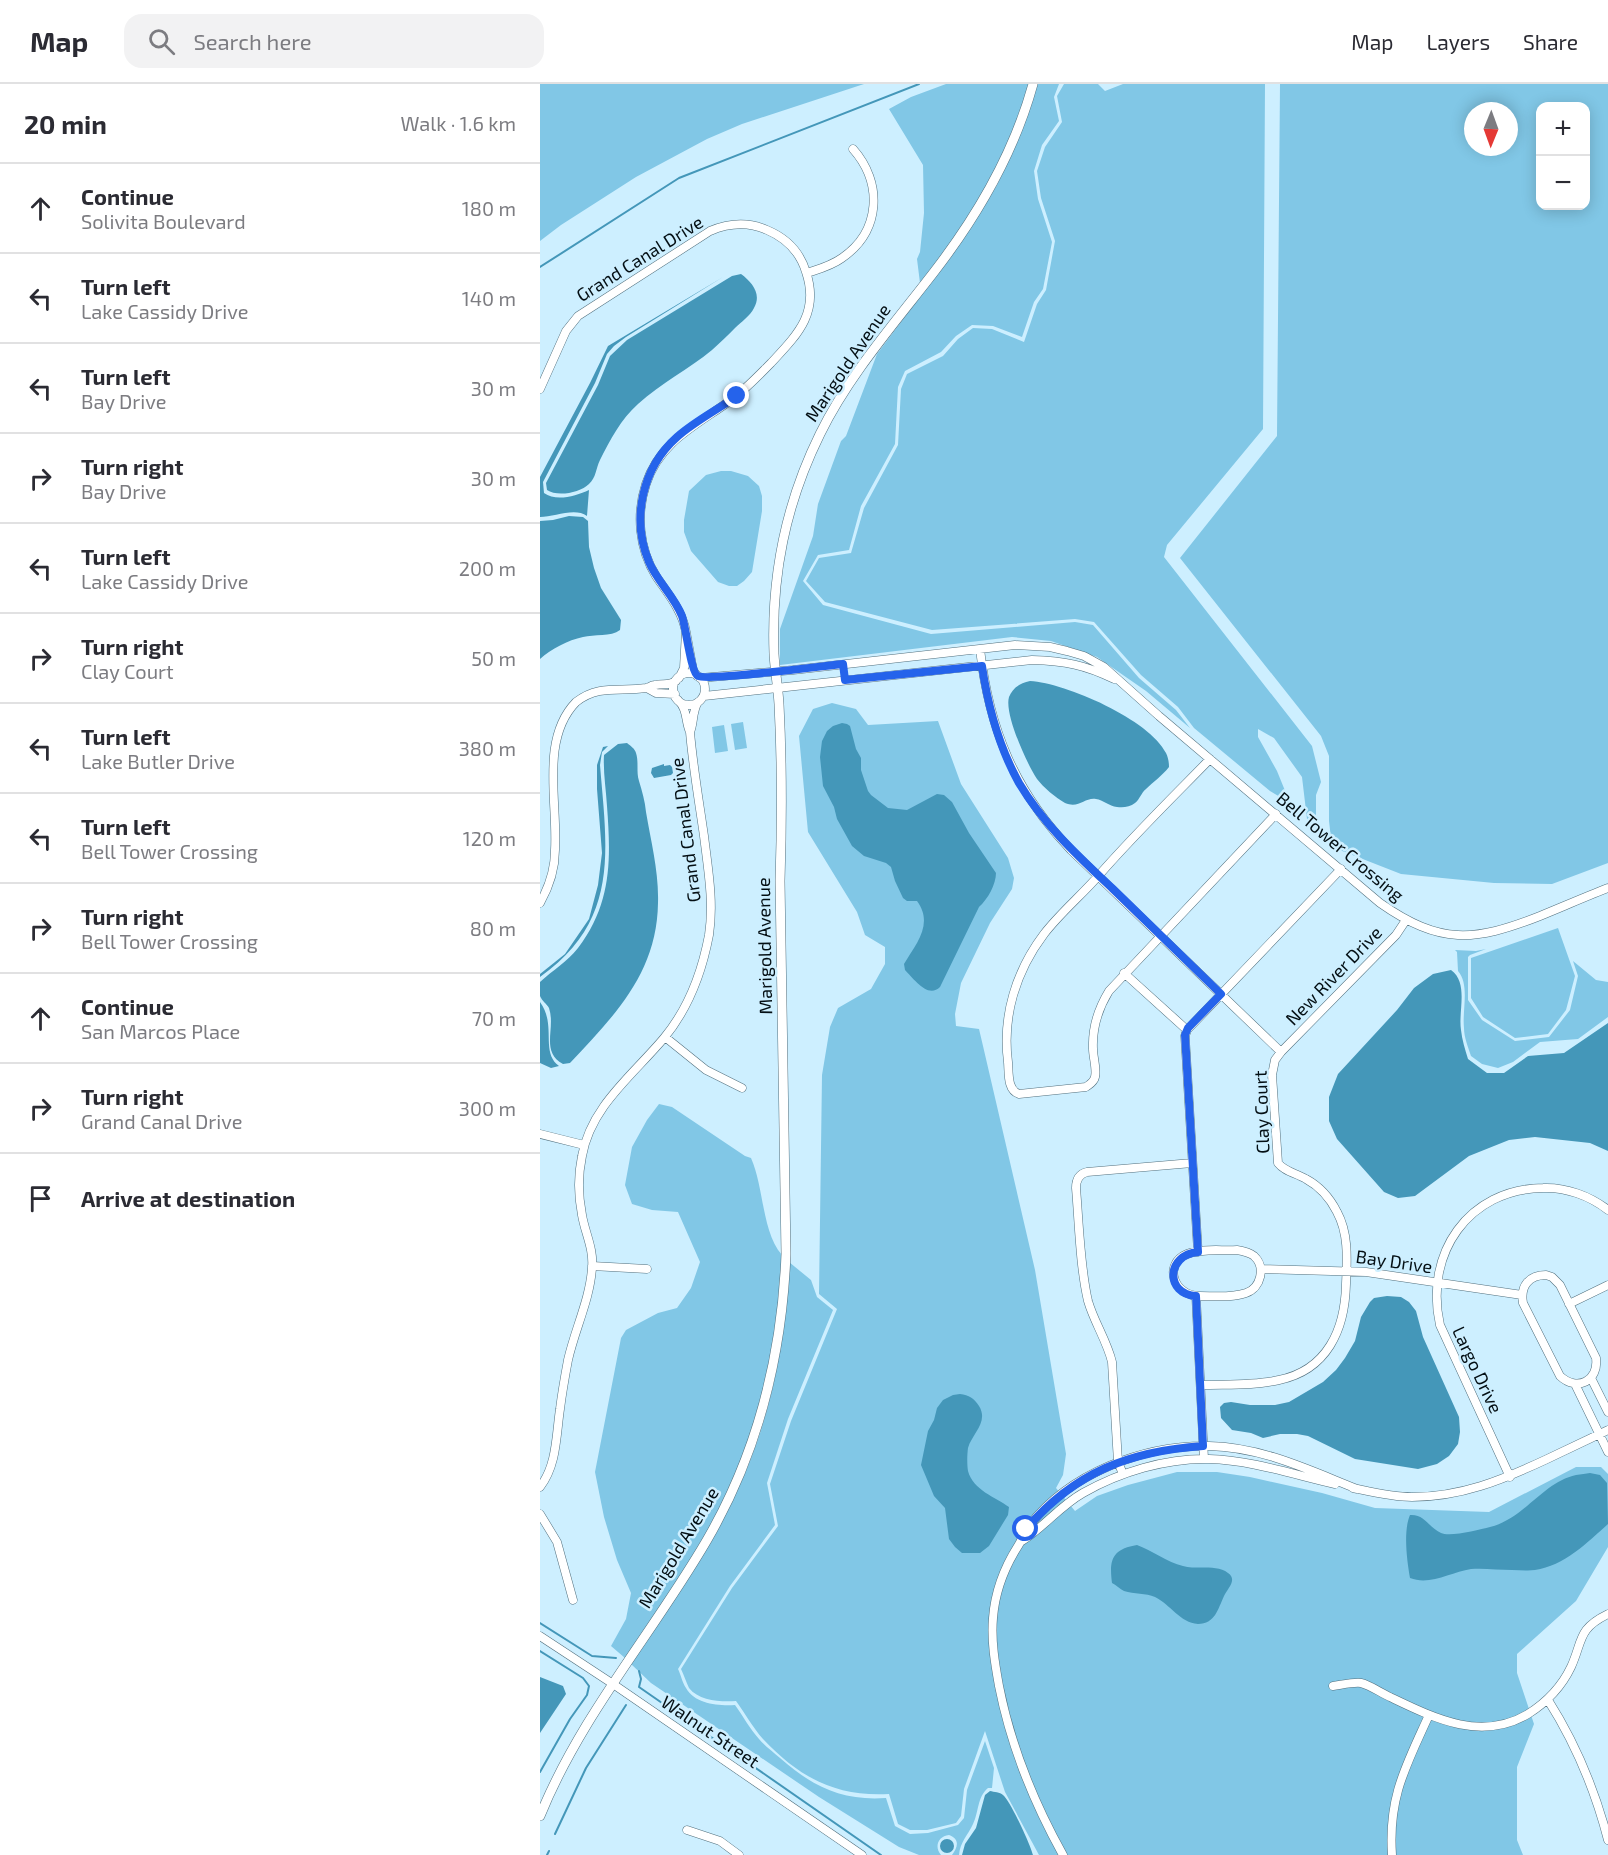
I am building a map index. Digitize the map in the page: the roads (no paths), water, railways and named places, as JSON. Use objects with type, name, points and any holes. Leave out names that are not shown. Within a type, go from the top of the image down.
[{"type":"main road","name":"Marigold Avenue","points":[[540,1816],[587,1723],[697,1557],[733,1491],[760,1420],[778,1344],[786,1254],[780,770],[774,601],[780,551],[797,490],[807,461],[848,386],[935,271],[986,196],[1008,154],[1033,84]]},
{"type":"street","points":[[807,273],[825,267],[852,250],[871,221],[874,204],[872,182],[863,160],[853,148]]},
{"type":"street","name":"Grand Canal Drive","points":[[540,389],[566,331],[578,316],[715,229],[738,224],[756,226],[770,231],[790,244],[799,255],[807,273],[809,304],[806,318],[797,334],[744,390],[670,443],[655,464],[646,483],[640,512],[644,548],[654,573],[680,612],[693,670],[699,677]]},
{"type":"street","name":"Grand Canal Drive","points":[[678,679],[684,670],[686,632]]},
{"type":"street","name":"Bell Tower Crossing","points":[[699,677],[776,672],[1015,645],[1033,645],[1067,651],[1084,656],[1104,667],[1380,903],[1423,928],[1443,933],[1483,934],[1513,927],[1608,888]]},
{"type":"street","name":"Clay Court","points":[[980,649],[993,721],[1004,752],[1018,782],[1056,835],[1281,1052],[1275,1060],[1272,1076],[1278,1163],[1284,1169],[1317,1186],[1334,1206],[1344,1228],[1346,1295],[1342,1322],[1330,1347],[1314,1363],[1297,1374],[1277,1381],[1201,1385]]},
{"type":"street","name":"Bell Tower Crossing","points":[[701,699],[845,680],[1032,660],[1067,662],[1092,669],[1121,683]]},
{"type":"street","points":[[843,664],[845,680]]},
{"type":"street","points":[[540,903],[550,881],[555,859],[549,755],[556,727],[569,708],[590,693],[670,684],[690,674],[699,677],[705,686],[701,699],[688,705],[677,697],[656,693],[647,688]]},
{"type":"street","points":[[677,697],[674,688],[678,679]]},
{"type":"street","name":"Grand Canal Drive","points":[[540,1487],[553,1461],[568,1361],[592,1266],[590,1242],[579,1195],[579,1172],[584,1145],[596,1118],[612,1094],[664,1037],[683,1010],[698,976],[705,952],[710,921],[709,872],[690,732],[685,709],[677,697]]},
{"type":"street","name":"Grand Canal Drive","points":[[690,732],[695,707],[701,699]]},
{"type":"street","points":[[1210,759],[1125,845],[1045,933],[1030,955],[1018,979],[1009,1010],[1006,1032],[1012,1090],[1019,1094],[1086,1087],[1090,1084],[1095,1076],[1093,1033],[1097,1016],[1109,991],[1276,814]]},
{"type":"street","points":[[1198,1252],[1185,1035],[1187,1030],[1341,869]]},
{"type":"street","name":"New River Drive","points":[[1281,1052],[1396,935],[1406,920]]},
{"type":"street","points":[[1124,973],[1187,1030]]},
{"type":"street","points":[[664,1037],[706,1070],[742,1088]]},
{"type":"street","points":[[540,1134],[584,1145]]},
{"type":"street","points":[[1123,1474],[1118,1462],[1112,1362],[1093,1316],[1087,1293],[1077,1180],[1087,1172],[1192,1163]]},
{"type":"street","name":"Largo Drive","points":[[1510,1477],[1444,1336],[1437,1313],[1437,1283],[1442,1257],[1460,1227],[1479,1208],[1505,1194],[1533,1188],[1563,1190],[1591,1199],[1608,1210]]},
{"type":"street","points":[[1244,1251],[1253,1255],[1261,1269],[1258,1283],[1248,1293],[1238,1295],[1196,1296],[1187,1294],[1175,1282],[1174,1273],[1179,1259],[1187,1253],[1198,1252],[1244,1251]]},
{"type":"street","points":[[592,1266],[647,1269]]},
{"type":"street","name":"Bay Drive","points":[[1261,1269],[1347,1270],[1522,1295]]},
{"type":"street","points":[[1546,1275],[1558,1281],[1596,1358],[1597,1367],[1591,1378],[1575,1384],[1567,1382],[1560,1376],[1523,1303],[1522,1295],[1528,1280],[1537,1276],[1546,1275]]},
{"type":"street","points":[[1569,1304],[1608,1285]]},
{"type":"street","points":[[1196,1296],[1204,1459]]},
{"type":"street","points":[[1591,1378],[1608,1412]]},
{"type":"street","points":[[1575,1384],[1608,1452]]},
{"type":"street","points":[[1021,1542],[1062,1506],[1103,1482],[1123,1474],[1177,1461],[1204,1459],[1253,1465],[1393,1496],[1441,1496],[1471,1490],[1510,1477],[1608,1430]]},
{"type":"street","points":[[1064,1855],[1040,1811],[1020,1763],[997,1676],[993,1630],[994,1607],[1003,1574],[1026,1529],[1063,1493],[1080,1481],[1118,1462],[1157,1452],[1203,1446],[1270,1456],[1357,1489]]},
{"type":"street","points":[[540,1514],[557,1542],[573,1600]]},
{"type":"street","points":[[1333,1686],[1360,1683],[1429,1715],[1460,1725],[1488,1727],[1503,1724],[1525,1715],[1548,1700],[1567,1675],[1582,1634],[1593,1622],[1608,1614]]},
{"type":"street","name":"Walnut Street","points":[[540,1636],[862,1855]]},
{"type":"street","points":[[1548,1700],[1561,1720],[1587,1773],[1608,1840]]},
{"type":"street","points":[[1392,1855],[1393,1805],[1400,1780],[1429,1715]]},
{"type":"street","points":[[687,1830],[720,1841],[739,1855]]},
{"type":"waterway","points":[[540,267],[679,178],[919,84]]},
{"type":"waterway","points":[[540,1623],[592,1656],[616,1658]]},
{"type":"waterway","points":[[540,1651],[583,1678],[589,1686],[587,1695],[570,1719],[540,1772]]},
{"type":"waterway","points":[[639,1671],[641,1679],[639,1687],[881,1855]]},
{"type":"waterway","points":[[555,1834],[586,1768],[626,1705]]},
{"type":"waterway","points":[[547,1855],[549,1851]]}]
